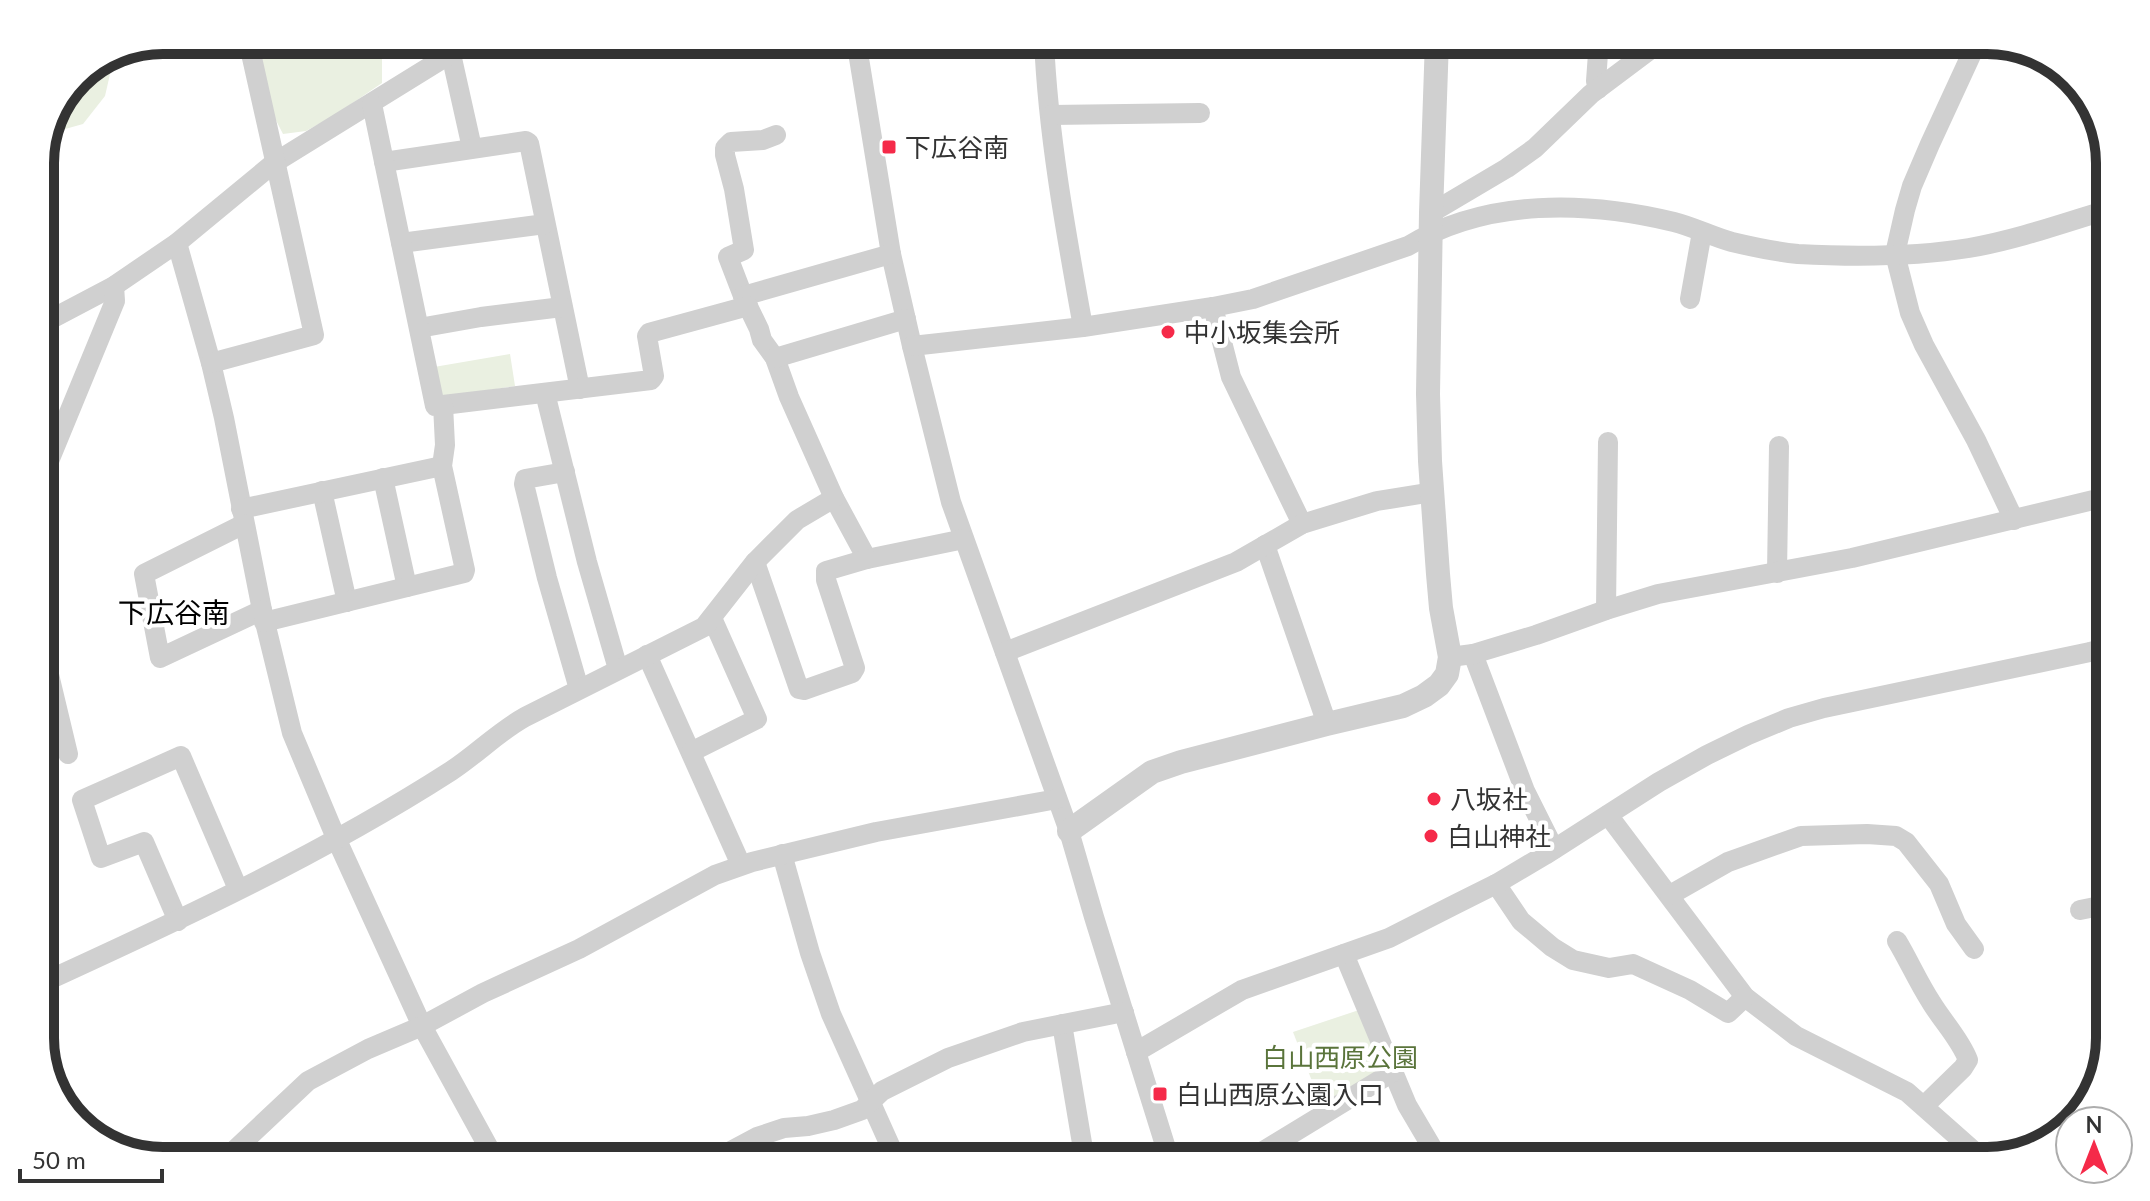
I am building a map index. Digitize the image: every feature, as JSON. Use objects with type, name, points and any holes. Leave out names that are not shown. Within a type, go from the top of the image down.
[{"type":"street","points":[[211,363],[314,335],[251,54]]},
{"type":"street","points":[[54,318],[114,286],[177,243],[274,163],[451,54],[472,148]]},
{"type":"street","points":[[858,54],[891,254],[951,502],[1069,831],[1166,1147]]},
{"type":"street","points":[[1044,54],[1062,212],[1083,327]]},
{"type":"street","points":[[1437,54],[1428,394],[1441,608],[1554,849]]},
{"type":"street","points":[[1598,54],[1598,89]]},
{"type":"street","points":[[912,346],[1083,327],[1253,299],[1408,246],[1431,222],[1535,148],[1598,89],[1644,54]]},
{"type":"street","points":[[1972,54],[1912,186],[1895,254],[1910,313],[1924,345],[1976,440],[2014,520]]},
{"type":"street","points":[[372,104],[435,406],[651,380],[654,376],[649,333],[891,254]]},
{"type":"street","points":[[1051,115],[1200,113]]},
{"type":"street","points":[[776,135],[763,140],[731,142],[725,148],[744,250],[728,257],[834,498],[867,559]]},
{"type":"street","points":[[384,162],[472,148],[529,143],[580,389]]},
{"type":"street","points":[[1431,222],[1548,207],[1582,207],[1677,223],[1732,242],[1795,254],[1895,254],[1969,248],[2096,213]]},
{"type":"street","points":[[401,243],[545,224]]},
{"type":"street","points":[[1690,299],[1702,232]]},
{"type":"street","points":[[177,243],[224,418],[263,616],[292,733],[422,1026],[488,1147]]},
{"type":"street","points":[[54,449],[115,301],[114,286]]},
{"type":"street","points":[[419,328],[562,307]]},
{"type":"street","points":[[1213,307],[1231,377],[1302,524]]},
{"type":"street","points":[[775,358],[906,319]]},
{"type":"street","points":[[545,393],[587,562],[618,669]]},
{"type":"street","points":[[442,466],[322,491],[243,517],[144,574],[160,658],[263,616],[347,602],[464,573],[442,466],[445,445],[443,405]]},
{"type":"street","points":[[1606,610],[1608,442]]},
{"type":"street","points":[[1777,573],[1779,446]]},
{"type":"street","points":[[565,472],[525,479],[524,484],[579,689]]},
{"type":"street","points":[[383,478],[407,587]]},
{"type":"street","points":[[322,491],[347,602]]},
{"type":"street","points":[[1005,652],[1236,562],[1302,524],[1377,501],[1433,492]]},
{"type":"street","points":[[54,978],[178,921],[336,838],[454,769],[517,721],[704,627],[755,562],[797,520],[834,498]]},
{"type":"street","points":[[1069,831],[1152,772],[1403,706],[1439,685],[1462,656],[1658,594],[1865,555],[2096,500]]},
{"type":"street","points":[[755,562],[799,689],[804,690],[852,673],[855,668],[826,580],[826,571],[867,559],[964,539]]},
{"type":"street","points":[[1265,545],[1327,724]]},
{"type":"street","points":[[691,752],[757,719],[712,618]]},
{"type":"street","points":[[1136,1052],[1242,990],[1389,938],[1496,884],[1659,782],[1748,735],[1824,708],[2096,650]]},
{"type":"street","points":[[647,655],[741,865]]},
{"type":"street","points":[[54,696],[68,754]]},
{"type":"street","points":[[178,921],[144,842],[101,858],[82,800],[181,756],[238,889]]},
{"type":"street","points":[[238,1147],[308,1081],[368,1049],[579,949],[715,875],[782,854],[876,832],[1057,799]]},
{"type":"street","points":[[1608,815],[1745,997],[1796,1036],[1907,1092],[1969,1147]]},
{"type":"street","points":[[1670,895],[1728,862],[1801,836],[1896,836],[1906,842],[1939,884],[1956,924],[1974,949]]},
{"type":"street","points":[[782,854],[831,1014],[891,1147]]},
{"type":"street","points":[[1496,884],[1521,921],[1573,960],[1609,968],[1633,964],[1690,990],[1728,1013],[1745,997]]},
{"type":"street","points":[[2080,910],[2096,907]]},
{"type":"street","points":[[1897,941],[1968,1060],[1924,1106]]},
{"type":"street","points":[[1344,954],[1407,1105],[1432,1147]]},
{"type":"street","points":[[753,1147],[784,1128],[834,1120],[862,1110],[882,1091],[948,1058],[1023,1032],[1124,1012]]},
{"type":"street","points":[[1062,1024],[1083,1147]]},
{"type":"street","points":[[1270,1147],[1393,1072]]},
{"type":"green space","points":[[242,54],[381,54],[382,83],[306,131],[283,134]]},
{"type":"green space","points":[[111,68],[105,96],[83,124],[60,131],[77,97],[91,81]]},
{"type":"green space","points":[[510,354],[515,386],[440,398],[434,367]]},
{"type":"green space","name":"白山西原公園","points":[[1359,1010],[1384,1072],[1322,1107],[1293,1032]]},
{"type":"place","name":"下広谷南","points":[[889,147]]},
{"type":"place","name":"中小坂集会所","points":[[1168,332]]},
{"type":"place","name":"八坂社","points":[[1434,799]]},
{"type":"place","name":"白山神社","points":[[1431,836]]},
{"type":"place","name":"白山西原公園入口","points":[[1160,1094]]},
{"type":"district","name":"下広谷南","points":[[174,612]]}]
